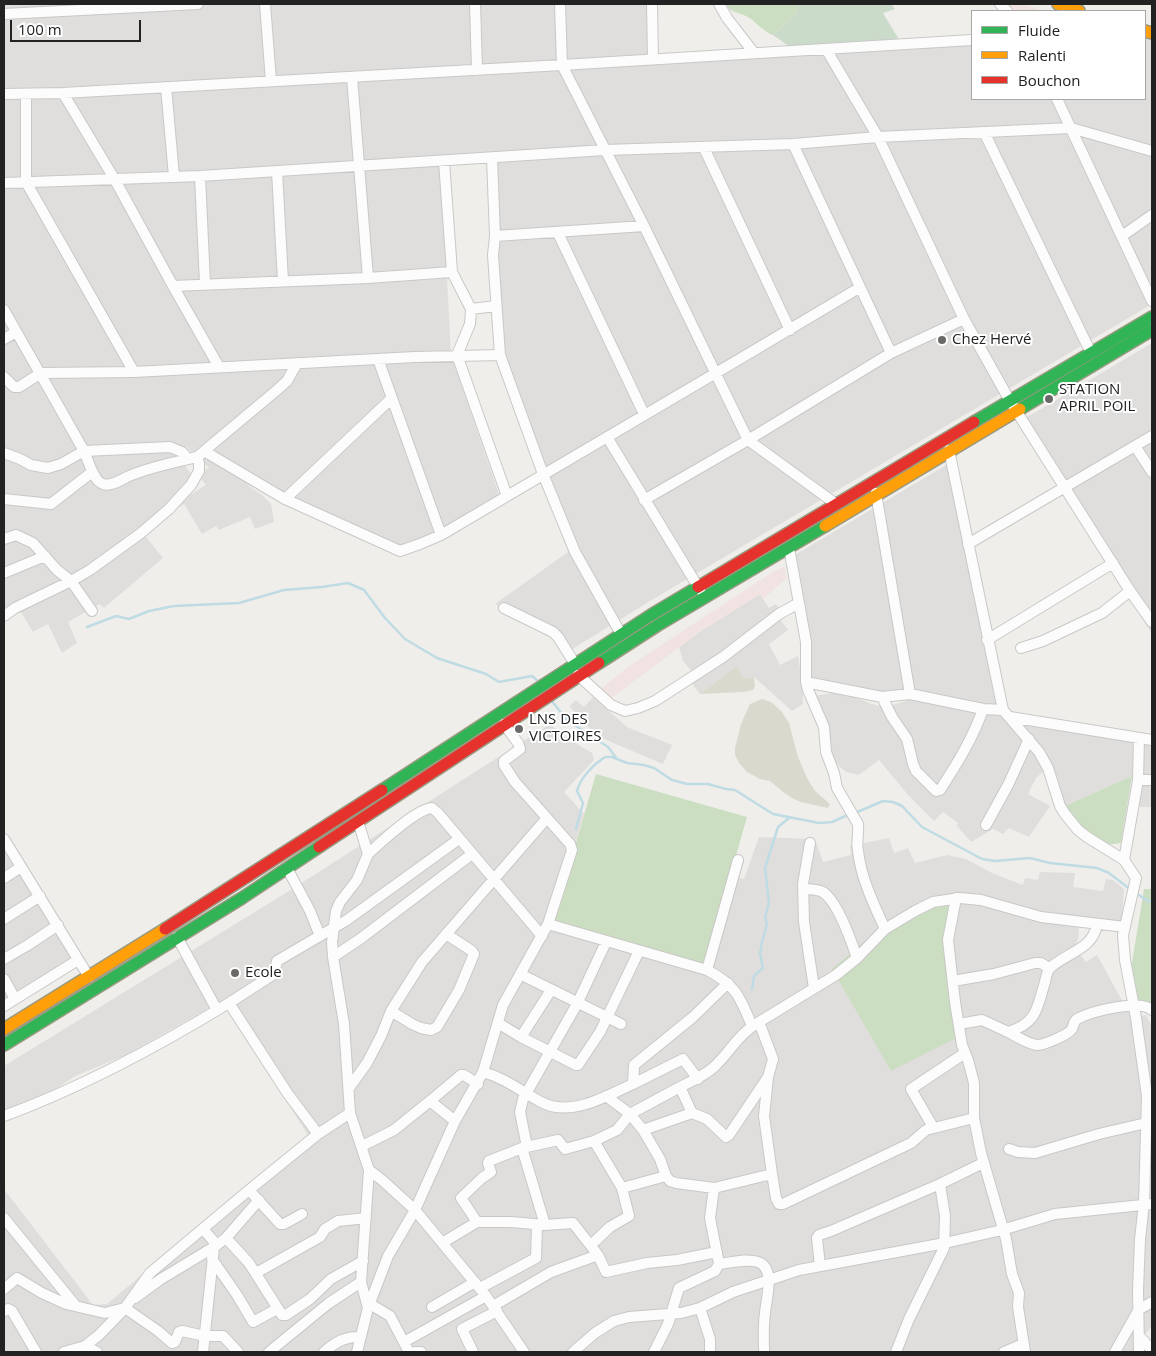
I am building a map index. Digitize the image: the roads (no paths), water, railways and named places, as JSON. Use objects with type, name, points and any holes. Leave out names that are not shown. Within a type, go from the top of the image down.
[{"type":"street","points":[[4,14],[198,4]]},
{"type":"street","points":[[266,4],[271,81]]},
{"type":"street","points":[[475,4],[477,70]]},
{"type":"street","points":[[560,4],[562,65],[644,226],[748,440],[836,504]]},
{"type":"street","points":[[652,4],[653,59]]},
{"type":"street","points":[[719,4],[727,18],[754,53]]},
{"type":"street","points":[[1058,4],[1076,10]]},
{"type":"street","points":[[4,94],[63,93],[352,77],[971,40]]},
{"type":"street","points":[[826,49],[878,137],[964,319],[1012,406],[1130,591],[1152,622]]},
{"type":"street","points":[[352,77],[368,278]]},
{"type":"street","points":[[166,87],[174,176]]},
{"type":"street","points":[[63,93],[115,180],[172,286],[219,367]]},
{"type":"street","points":[[26,94],[26,182],[134,372]]},
{"type":"street","points":[[1057,100],[1152,301]]},
{"type":"street","points":[[4,183],[200,176],[605,150],[793,144],[878,137],[1071,128],[1152,151]]},
{"type":"street","points":[[984,132],[1091,353]]},
{"type":"street","points":[[793,144],[891,353]]},
{"type":"street","points":[[704,148],[790,330]]},
{"type":"street","points":[[492,158],[495,236],[493,254],[500,355],[543,474],[575,552],[621,634]]},
{"type":"street","points":[[444,161],[452,272],[472,309],[470,324],[457,355],[507,496]]},
{"type":"street","points":[[277,171],[284,281]]},
{"type":"street","points":[[200,176],[205,284]]},
{"type":"street","points":[[1122,236],[1152,215]]},
{"type":"street","points":[[495,236],[644,226]]},
{"type":"street","points":[[558,233],[644,414]]},
{"type":"street","points":[[172,286],[368,278],[452,272]]},
{"type":"street","points":[[4,454],[31,465],[48,468],[61,464],[84,450],[170,447],[196,456],[396,550],[409,548],[441,535],[644,414],[715,375],[859,288]]},
{"type":"street","points":[[472,309],[496,306]]},
{"type":"street","points":[[4,310],[84,450],[92,472],[104,485],[133,474],[196,456],[277,390],[287,380],[297,364]]},
{"type":"street","points":[[555,684],[578,675],[949,450],[1091,353],[1152,317]]},
{"type":"street","points":[[644,500],[748,440],[891,353],[964,319]]},
{"type":"street","points":[[4,1029],[540,694],[555,684],[575,664],[698,587],[836,504],[1152,330]]},
{"type":"street","points":[[4,339],[16,332]]},
{"type":"street","points":[[4,377],[14,387],[19,387],[41,373],[134,372],[457,355],[500,355]]},
{"type":"street","points":[[378,359],[441,535]]},
{"type":"street","points":[[285,499],[392,398]]},
{"type":"street","points":[[968,544],[1152,436]]},
{"type":"street","points":[[607,437],[704,598]]},
{"type":"street","points":[[1135,446],[1152,472]]},
{"type":"street","points":[[949,450],[987,640],[1006,713],[1029,739],[1048,768],[1060,806],[1068,818],[1086,837],[1124,860],[1134,874],[1136,881],[1132,890],[1123,935],[1125,960],[1147,1096],[1146,1123],[1149,1144],[1148,1204],[1140,1239],[1139,1352]]},
{"type":"street","points":[[4,616],[36,597],[90,570],[141,533],[169,508],[196,478],[199,463],[196,456]]},
{"type":"street","points":[[4,499],[51,504],[92,472]]},
{"type":"street","points":[[876,493],[910,694]]},
{"type":"street","points":[[4,539],[16,535],[33,543],[57,570],[71,581],[92,611]]},
{"type":"street","points":[[789,548],[806,642],[806,682],[824,727],[826,752],[834,773],[837,788],[856,817],[859,831],[856,842],[860,867],[885,929]]},
{"type":"street","points":[[4,573],[45,556]]},
{"type":"street","points":[[987,640],[1113,563]]},
{"type":"street","points":[[1021,648],[1044,641],[1102,613],[1130,591]]},
{"type":"street","points":[[578,675],[617,709],[624,711],[638,708],[655,701],[723,657],[779,614],[799,603]]},
{"type":"street","points":[[504,608],[553,632],[575,664]]},
{"type":"street","points":[[806,682],[882,696],[910,694],[1152,740]]},
{"type":"street","points":[[4,1044],[287,868],[504,724],[540,694]]},
{"type":"street","points":[[882,696],[892,718],[907,739],[916,771],[936,791],[940,790],[962,754],[983,709]]},
{"type":"street","points":[[357,1352],[369,1306],[388,1256],[415,1210],[455,1121],[478,1084],[507,997],[548,924],[572,850],[568,842],[515,782],[504,764],[504,761],[520,749],[518,743],[504,724]]},
{"type":"street","points":[[1124,860],[1138,780],[1139,738]]},
{"type":"street","points":[[986,825],[1008,785],[1029,739]]},
{"type":"street","points":[[1138,780],[1152,780]]},
{"type":"street","points":[[409,1352],[390,1316],[369,1306],[361,1282],[369,1170],[350,1113],[344,1024],[333,957],[336,912],[340,902],[358,880],[368,854],[390,834],[423,810],[429,809],[435,810],[542,936]]},
{"type":"street","points":[[348,1088],[367,1063],[391,1011],[416,969],[547,818]]},
{"type":"street","points":[[358,821],[368,854]]},
{"type":"street","points":[[4,839],[89,977]]},
{"type":"street","points":[[4,1116],[71,1088],[140,1054],[229,1003],[274,974],[277,961],[362,910],[459,839]]},
{"type":"street","points":[[810,843],[804,874],[805,929],[814,988]]},
{"type":"street","points":[[333,957],[472,854]]},
{"type":"street","points":[[707,970],[738,860]]},
{"type":"street","points":[[4,878],[22,867]]},
{"type":"street","points":[[287,868],[310,911],[320,936]]},
{"type":"street","points":[[804,889],[816,890],[824,894],[836,909],[857,958]]},
{"type":"street","points":[[4,919],[40,896]]},
{"type":"street","points":[[956,898],[948,940],[959,1024],[965,1053],[972,1072],[974,1118],[983,1163],[1012,1274],[1019,1293],[1018,1307],[1024,1348],[1004,1352]]},
{"type":"street","points":[[477,1222],[462,1198],[482,1178],[491,1172],[489,1161],[524,1148],[558,1140],[565,1149],[594,1141],[620,1128],[630,1114],[698,1078],[713,1067],[738,1038],[755,1024],[836,975],[857,958],[885,929],[928,904],[956,898],[981,900],[1041,917],[1124,927]]},
{"type":"street","points":[[548,924],[707,970],[728,982],[755,1024],[773,1059],[768,1077],[764,1116],[778,1202],[783,1204],[904,1147],[923,1132],[933,1127],[974,1118]]},
{"type":"street","points":[[1008,1032],[1024,1025],[1035,1014],[1049,968],[1093,938],[1097,924]]},
{"type":"street","points":[[4,959],[58,925]]},
{"type":"street","points":[[391,1011],[421,1028],[431,1030],[436,1027],[459,990],[474,954],[446,934]]},
{"type":"street","points":[[177,937],[217,1010]]},
{"type":"street","points":[[404,1342],[480,1289],[536,1258],[541,1225],[524,1148],[520,1112],[526,1092],[577,1004],[606,942]]},
{"type":"street","points":[[498,1023],[521,1037],[578,1065],[600,1032],[639,951]]},
{"type":"street","points":[[4,1006],[78,960]]},
{"type":"street","points":[[953,981],[994,974],[1035,963],[1042,963],[1049,968]]},
{"type":"street","points":[[520,974],[577,1004],[621,1024]]},
{"type":"street","points":[[4,979],[15,999]]},
{"type":"street","points":[[633,1084],[634,1065],[693,1017],[728,982]]},
{"type":"street","points":[[521,1037],[551,990]]},
{"type":"street","points":[[229,1003],[288,1094],[318,1134]]},
{"type":"street","points":[[959,1024],[982,1020],[1033,1044],[1040,1045],[1067,1033],[1077,1019],[1133,1004],[1148,1006],[1152,1010]]},
{"type":"street","points":[[933,1127],[912,1089],[965,1053]]},
{"type":"street","points":[[483,1072],[496,1076],[542,1103],[558,1107],[580,1105],[606,1096],[683,1059],[698,1078]]},
{"type":"street","points":[[362,1146],[394,1130],[461,1075],[464,1074],[478,1084]]},
{"type":"street","points":[[643,1130],[692,1114],[707,1119],[724,1136],[729,1136],[768,1077]]},
{"type":"street","points":[[680,1087],[692,1114]]},
{"type":"street","points":[[606,1096],[630,1114],[643,1130],[660,1158],[666,1176],[676,1183],[714,1188],[772,1174]]},
{"type":"street","points":[[430,1101],[455,1121]]},
{"type":"street","points":[[64,1352],[91,1350],[150,1273],[318,1134],[350,1113]]},
{"type":"street","points":[[1009,1148],[1018,1152],[1035,1153],[1099,1134],[1146,1123]]},
{"type":"street","points":[[591,1245],[610,1227],[629,1216],[622,1188],[594,1141]]},
{"type":"street","points":[[820,1266],[817,1238],[820,1234],[940,1184],[983,1163]]},
{"type":"street","points":[[369,1170],[415,1210],[495,1308],[524,1352]]},
{"type":"street","points":[[622,1188],[666,1176]]},
{"type":"street","points":[[896,1352],[909,1318],[942,1254],[945,1243],[945,1216],[940,1184]]},
{"type":"street","points":[[654,1352],[670,1315],[678,1289],[715,1272],[718,1264],[710,1218],[714,1188]]},
{"type":"street","points":[[249,1190],[281,1225],[302,1214]]},
{"type":"street","points":[[4,1289],[17,1278],[56,1300],[105,1313],[127,1305],[161,1280],[226,1238],[259,1200]]},
{"type":"street","points":[[573,1352],[595,1333],[614,1321],[628,1317],[670,1315],[700,1308],[733,1292],[799,1270],[945,1243],[1002,1230],[1055,1214],[1148,1204]]},
{"type":"street","points":[[4,1218],[75,1305]]},
{"type":"street","points":[[256,1273],[320,1237],[325,1229],[338,1221],[366,1218]]},
{"type":"street","points":[[442,1243],[477,1222],[511,1222],[541,1225],[573,1224],[591,1245],[598,1255],[604,1270],[607,1272],[648,1263],[677,1260],[717,1252]]},
{"type":"street","points":[[203,1229],[215,1246],[212,1259],[203,1352]]},
{"type":"street","points":[[226,1238],[249,1263],[281,1315],[286,1315],[310,1299],[331,1279],[363,1261]]},
{"type":"street","points":[[473,1352],[462,1329],[551,1272],[598,1255]]},
{"type":"street","points":[[212,1259],[253,1322],[277,1308]]},
{"type":"street","points":[[718,1264],[751,1261],[758,1262],[766,1269],[768,1279],[764,1352]]},
{"type":"street","points":[[269,1352],[329,1303],[361,1282]]},
{"type":"street","points":[[432,1307],[480,1289]]},
{"type":"street","points":[[1115,1352],[1138,1311],[1152,1302]]},
{"type":"street","points":[[127,1305],[172,1343],[175,1342],[179,1332],[182,1331],[226,1338],[238,1352]]},
{"type":"street","points":[[700,1308],[710,1339],[710,1352]]},
{"type":"street","points":[[4,1312],[8,1309],[12,1311],[36,1352]]},
{"type":"street","points":[[324,1352],[349,1336],[360,1338]]},
{"type":"street","points":[[1140,1337],[1152,1350]]},
{"type":"street","points":[[415,1352],[421,1352]]},
{"type":"waterway","points":[[87,627],[116,616],[129,619],[149,611],[174,606],[239,603],[284,590],[348,583],[364,590],[385,618],[405,639],[437,658],[486,674],[499,682],[532,676],[538,681]]},
{"type":"waterway","points":[[551,700],[567,720],[608,747],[617,759]]},
{"type":"waterway","points":[[576,829],[583,803],[577,791],[581,781],[596,763],[605,757],[612,757],[627,763],[654,768],[672,780],[687,784],[708,784],[735,790],[773,814],[819,823],[832,822],[850,814]]},
{"type":"waterway","points":[[855,813],[883,801],[893,802],[902,806],[922,827],[982,859],[995,861],[1030,858],[1050,863],[1097,868],[1109,873],[1131,890]]},
{"type":"waterway","points":[[752,989],[754,976],[763,968],[760,954],[767,924],[765,917],[769,903],[765,868],[778,827],[789,818]]},
{"type":"waterway","points":[[1136,893],[1152,902]]},
{"type":"place","name":"Chez Hervé","points":[[942,340]]},
{"type":"place","name":"STATION APRIL POIL","points":[[1049,399]]},
{"type":"place","name":"LNS DES VICTOIRES","points":[[519,729]]},
{"type":"place","name":"Ecole","points":[[235,973]]}]
